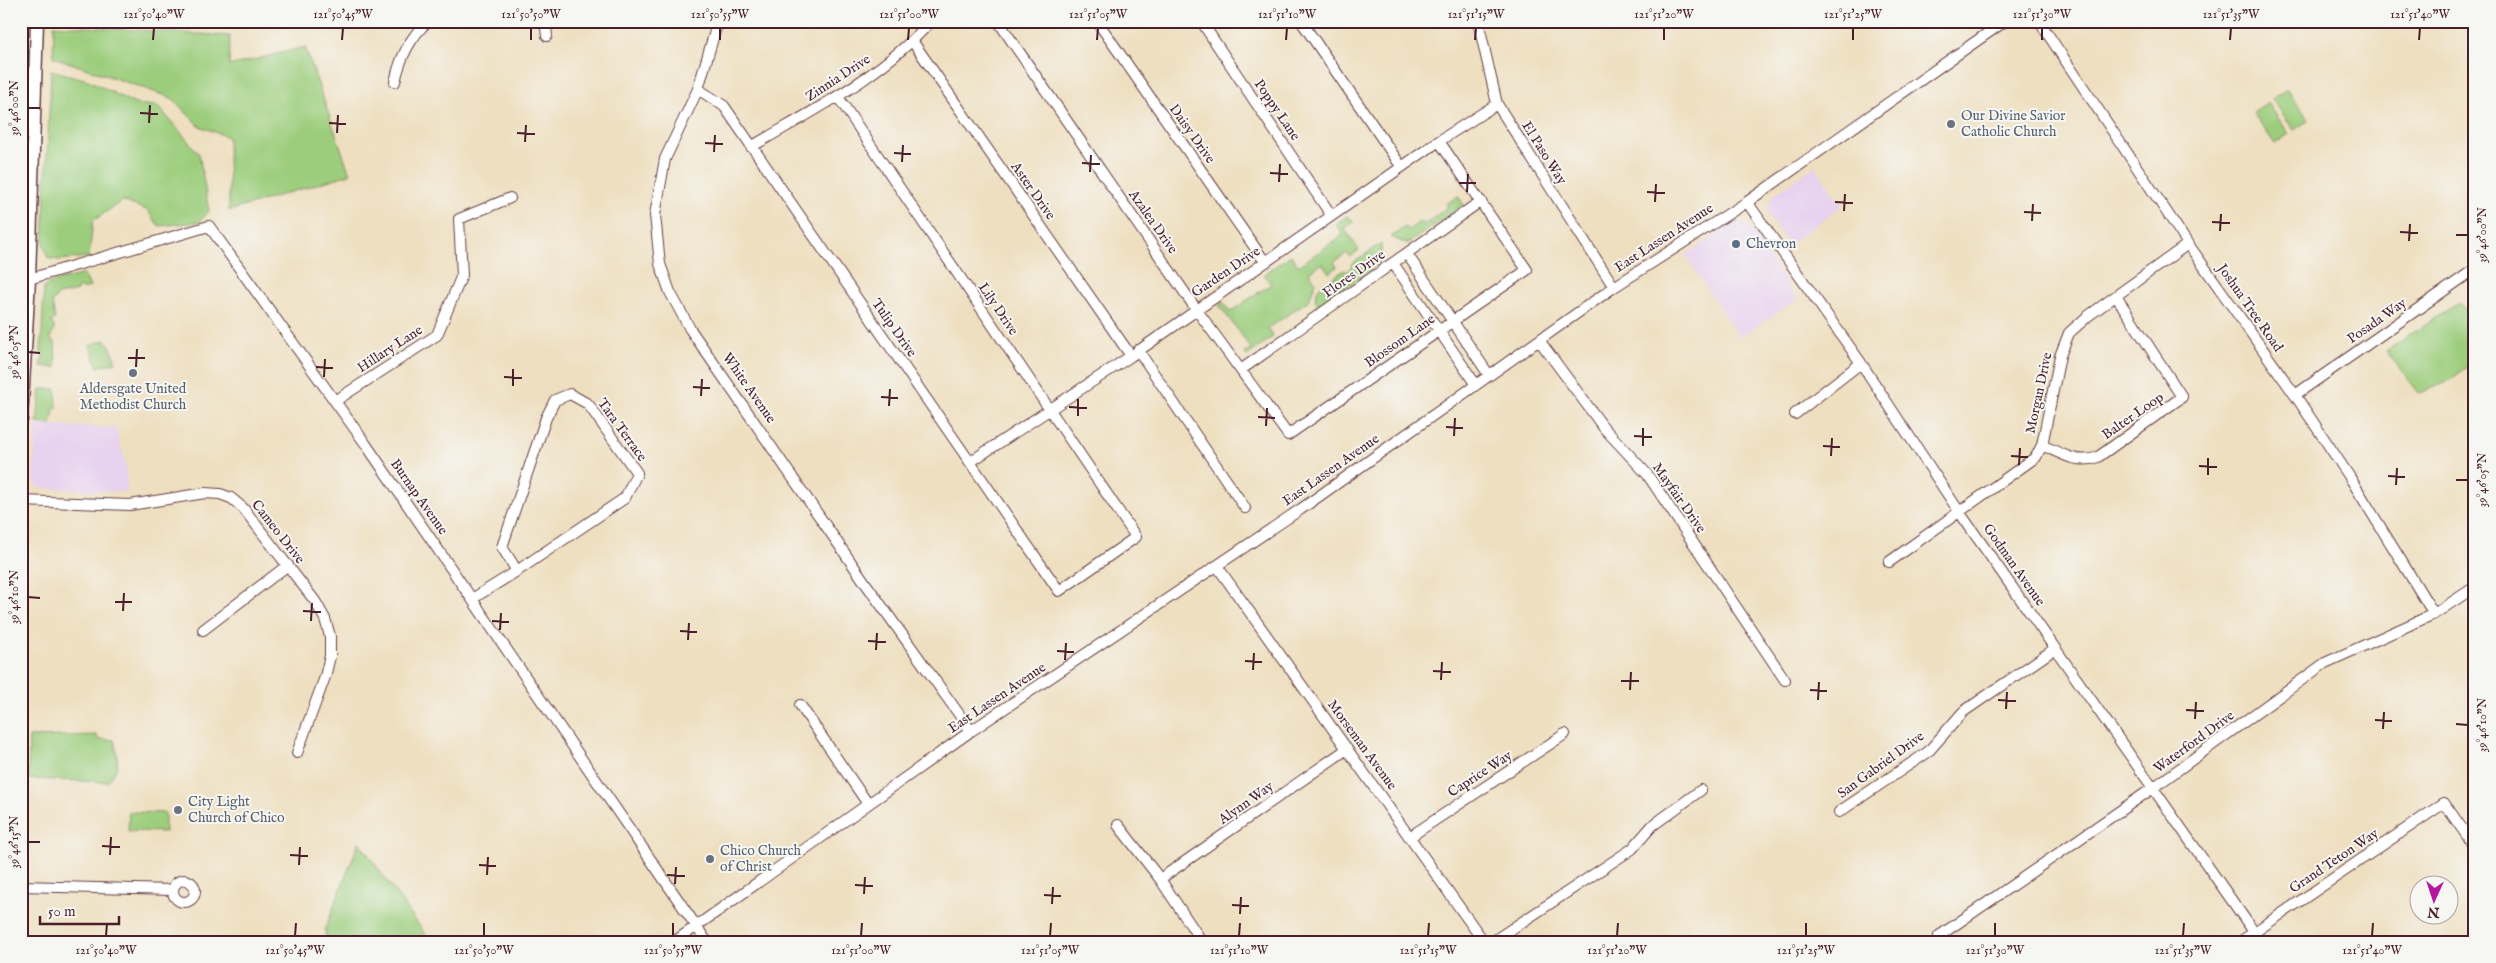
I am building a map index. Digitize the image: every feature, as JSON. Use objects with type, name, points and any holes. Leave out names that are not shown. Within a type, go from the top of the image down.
[{"type":"street","points":[[21,420],[29,279],[27,122],[37,21]]},
{"type":"street","points":[[395,82],[400,61],[409,42],[428,21]]},
{"type":"street","points":[[545,21],[547,36]]},
{"type":"street","name":"White Avenue","points":[[718,21],[698,89],[665,159],[655,215],[660,264],[670,292],[690,329],[866,584],[972,731]]},
{"type":"street","name":"Zinnia Drive","points":[[751,147],[838,97],[913,42],[931,21]]},
{"type":"street","name":"Azalea Drive","points":[[998,21],[1196,309],[1242,369],[1288,435]]},
{"type":"street","name":"Daisy Drive","points":[[1097,21],[1264,262]]},
{"type":"street","name":"Poppy Lane","points":[[1201,21],[1331,215]]},
{"type":"street","points":[[1300,21],[1401,166]]},
{"type":"street","name":"El Paso Way","points":[[1478,21],[1498,104],[1614,287]]},
{"type":"street","name":"East Lassen Avenue","points":[[674,942],[972,731],[1217,566],[1614,287],[1747,202],[2005,21]]},
{"type":"street","name":"Joshua Tree Road","points":[[2039,21],[2188,244],[2295,395],[2349,476],[2434,614]]},
{"type":"street","name":"Aster Drive","points":[[913,42],[1245,508]]},
{"type":"street","name":"Tulip Drive","points":[[698,89],[724,106],[1059,591]]},
{"type":"street","name":"Lily Drive","points":[[838,97],[1136,537],[1059,591]]},
{"type":"street","name":"Garden Drive","points":[[970,462],[1134,353],[1401,166],[1498,104]]},
{"type":"street","points":[[1439,141],[1481,201]]},
{"type":"street","name":"Hillary Lane","points":[[335,401],[438,335],[462,275],[459,219],[510,198]]},
{"type":"street","name":"Flores Drive","points":[[1242,369],[1481,201]]},
{"type":"street","name":"Blossom Lane","points":[[1288,435],[1527,270],[1481,201]]},
{"type":"street","name":"Godman Avenue","points":[[1747,202],[1861,364],[1960,513],[2261,942]]},
{"type":"street","name":"Burnap Avenue","points":[[29,279],[209,226],[335,401],[707,942]]},
{"type":"street","name":"Morgan Drive","points":[[1889,562],[1960,513],[2036,456],[2042,445],[2060,356],[2069,333],[2188,244]]},
{"type":"street","points":[[1407,254],[1489,375]]},
{"type":"street","points":[[1393,263],[1476,385]]},
{"type":"street","name":"Posada Way","points":[[2295,395],[2475,269]]},
{"type":"street","name":"Balter Loop","points":[[2042,445],[2075,460],[2089,460],[2098,457],[2182,398],[2116,296]]},
{"type":"street","name":"Mayfair Drive","points":[[1539,340],[1604,428],[1647,474],[1785,680]]},
{"type":"street","points":[[1795,414],[1861,364]]},
{"type":"street","name":"Tara Terrace","points":[[472,599],[517,571],[625,498],[637,473],[588,404],[570,394],[555,400],[546,418],[502,547],[517,571]]},
{"type":"street","name":"Cameo Drive","points":[[21,501],[130,505],[205,493],[220,494],[231,498],[243,508],[315,601],[325,619],[330,636],[330,656],[325,677],[297,753]]},
{"type":"street","points":[[203,630],[288,565]]},
{"type":"street","name":"Morseman Avenue","points":[[1217,566],[1411,836],[1484,942]]},
{"type":"street","name":"Waterford Drive","points":[[1939,936],[2153,788],[2325,663],[2434,614],[2475,588]]},
{"type":"street","name":"San Gabriel Drive","points":[[1840,812],[1928,752],[1963,712],[2056,648]]},
{"type":"street","points":[[800,705],[868,804]]},
{"type":"street","name":"Caprice Way","points":[[1411,836],[1565,734]]},
{"type":"street","name":"Alynn Way","points":[[1160,879],[1348,748]]},
{"type":"street","points":[[1492,942],[1632,848],[1652,826],[1701,790]]},
{"type":"street","name":"Grand Teton Way","points":[[2240,942],[2444,803],[2475,846]]},
{"type":"street","points":[[1118,825],[1160,879],[1202,942]]},
{"type":"street","points":[[21,886],[172,890]]},
{"type":"shaded area","points":[[1815,166],[1842,206],[1788,245],[1767,212],[1772,196]]},
{"type":"shaded area","points":[[1736,222],[1743,222],[1749,227],[1797,300],[1739,337],[1685,255]]},
{"type":"shaded area","points":[[36,425],[115,428],[126,465],[127,492],[42,488],[36,485],[33,479]]},
{"type":"green space","points":[[54,25],[230,36],[229,66],[305,47],[350,174],[229,211],[228,137],[199,126],[172,98],[53,57]]},
{"type":"green space","points":[[51,70],[88,80],[135,104],[158,106],[199,154],[209,211],[199,222],[159,226],[147,210],[122,201],[93,221],[89,257],[59,260],[48,258],[43,242]]},
{"type":"green space","points":[[2287,89],[2309,120],[2294,130],[2272,99]]},
{"type":"green space","points":[[2268,103],[2289,134],[2275,144],[2253,113]]},
{"type":"green space","points":[[1458,196],[1464,205],[1407,244],[1391,237],[1405,227],[1408,230],[1421,221],[1424,225],[1448,207],[1446,204]]},
{"type":"green space","points":[[1347,216],[1354,221],[1344,228],[1359,250],[1350,257],[1347,253],[1334,262],[1337,267],[1329,273],[1322,263],[1309,272],[1316,282],[1309,300],[1267,329],[1273,337],[1247,356],[1244,353],[1251,348],[1219,305],[1223,302],[1230,312],[1271,284],[1264,274],[1291,255],[1298,266],[1343,235],[1336,224]]},
{"type":"green space","points":[[1381,243],[1382,262],[1319,306],[1315,299],[1318,288],[1344,270],[1346,272],[1353,266],[1352,264]]},
{"type":"green space","points":[[84,274],[90,287],[83,289],[78,287],[77,291],[58,295],[52,302],[55,319],[51,322],[54,326],[54,331],[51,335],[51,340],[55,342],[56,368],[41,366],[41,361],[43,361],[43,353],[41,353],[44,288],[49,283]]},
{"type":"green space","points":[[2460,302],[2475,323],[2475,362],[2445,383],[2419,393],[2386,351]]},
{"type":"green space","points":[[105,340],[110,345],[116,362],[98,367],[90,345]]},
{"type":"green space","points":[[41,389],[56,389],[57,408],[54,409],[51,425],[37,423]]},
{"type":"green space","points":[[97,735],[97,739],[114,740],[117,762],[115,772],[107,782],[28,779],[29,737]]},
{"type":"green space","points":[[129,812],[165,813],[165,832],[128,831]]},
{"type":"green space","points":[[359,842],[431,942],[326,942],[325,929]]},
{"type":"place","name":"Our Divine Savior Catholic Church","points":[[1951,124]]},
{"type":"place","name":"Chevron","points":[[1736,244]]},
{"type":"place","name":"Aldersgate United Methodist Church","points":[[133,373]]},
{"type":"place","name":"City Light Church of Chico","points":[[178,810]]},
{"type":"place","name":"Chico Church of Christ","points":[[710,859]]}]
